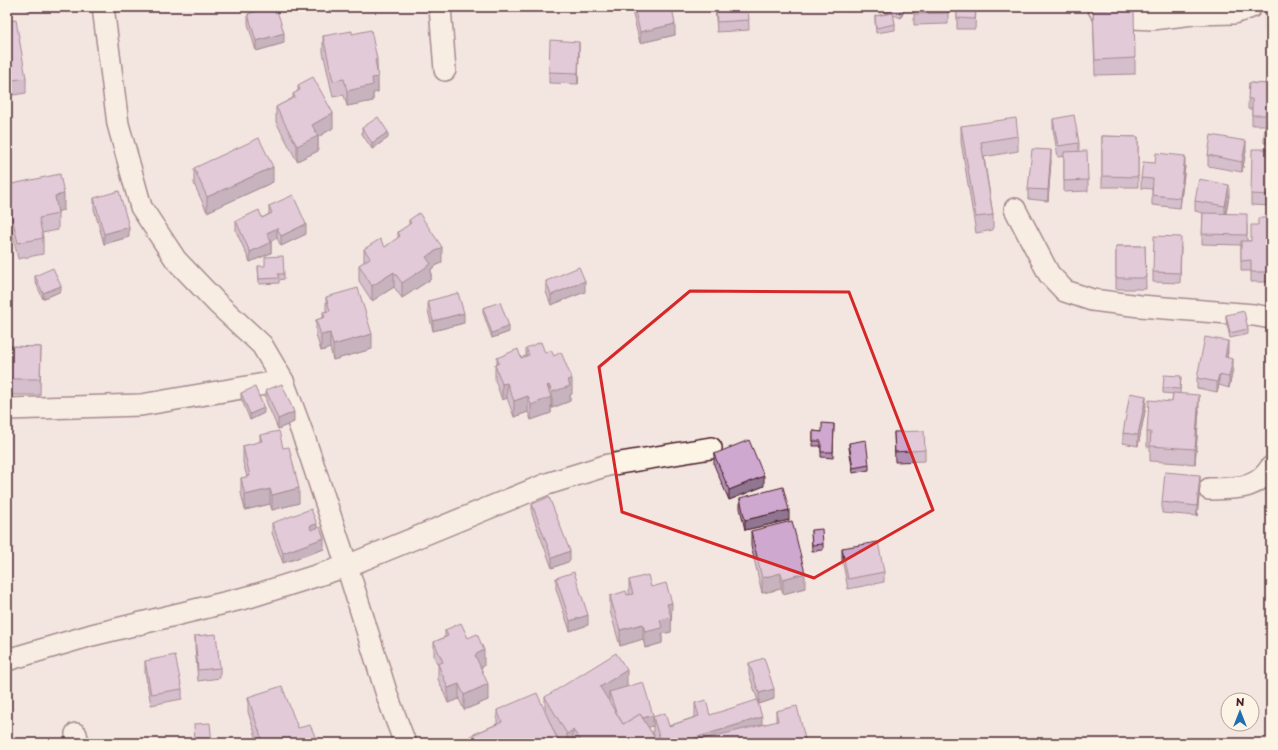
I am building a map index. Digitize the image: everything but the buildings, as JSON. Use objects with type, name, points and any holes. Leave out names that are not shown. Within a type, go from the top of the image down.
[{"type":"street","points":[[103,7],[118,124],[141,207],[176,260],[218,304],[262,345],[283,381],[306,443],[347,566],[388,698],[405,743]]},
{"type":"street","points":[[440,7],[445,70]]},
{"type":"street","points":[[1098,7],[1101,12],[1112,17],[1152,19],[1193,14],[1234,13],[1251,7]]},
{"type":"street","points":[[1015,209],[1048,274],[1065,291],[1092,300],[1140,306],[1254,314],[1271,318]]},
{"type":"street","points":[[7,408],[141,405],[283,381]]},
{"type":"street","points":[[7,660],[92,635],[249,597],[347,566],[547,484],[608,465],[712,448]]},
{"type":"street","points":[[1209,489],[1242,488],[1248,486],[1260,481],[1271,467]]},
{"type":"highlighted area","points":[[690,291],[849,292],[933,510],[814,578],[622,512],[599,367]]}]
